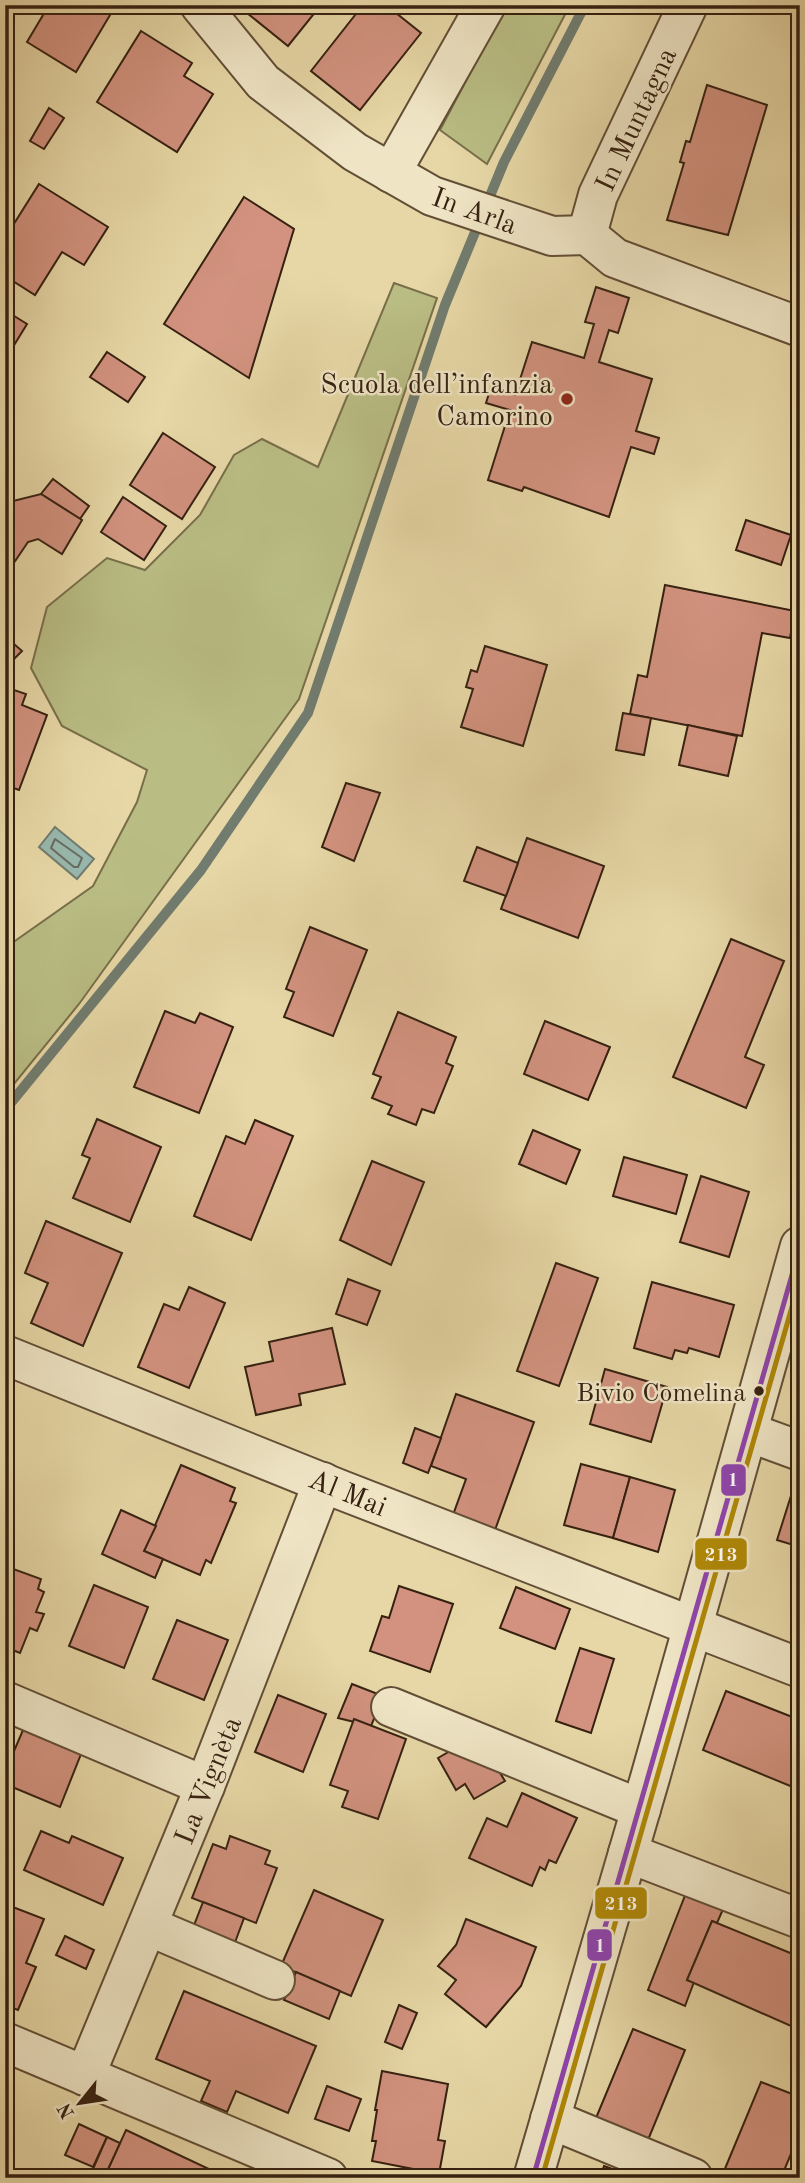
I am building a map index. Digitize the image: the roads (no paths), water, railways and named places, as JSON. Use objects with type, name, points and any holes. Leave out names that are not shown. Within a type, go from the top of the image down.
[{"type":"street","name":"In Arla","points":[[200,5],[263,82],[355,152],[432,196],[552,236],[587,235]]},
{"type":"street","points":[[391,173],[486,5]]},
{"type":"street","name":"In Muntagna","points":[[587,235],[598,195],[688,5]]},
{"type":"street","points":[[587,235],[615,258],[800,327]]},
{"type":"street","points":[[533,2178],[641,1810],[800,1247]]},
{"type":"street","name":"Al Mai","points":[[5,1355],[800,1668]]},
{"type":"street","points":[[748,1432],[800,1451]]},
{"type":"street","name":"La Vignèta","points":[[85,2076],[205,1786],[323,1482]]},
{"type":"street","points":[[5,1701],[205,1786]]},
{"type":"street","points":[[391,1707],[641,1810]]},
{"type":"street","points":[[628,1853],[800,1919]]},
{"type":"street","points":[[148,1926],[275,1980]]},
{"type":"street","points":[[5,2042],[328,2178]]},
{"type":"street","points":[[550,2119],[692,2178]]},
{"type":"water","points":[[55,827],[94,859],[77,879],[39,847]]},
{"type":"waterway","points":[[5,1110],[201,870],[308,713],[445,305],[504,162],[585,5]]},
{"type":"place","name":"Scuola dell’infanzia Camorino","points":[[567,399]]},
{"type":"place","name":"Bivio Comelina","points":[[759,1391]]}]
